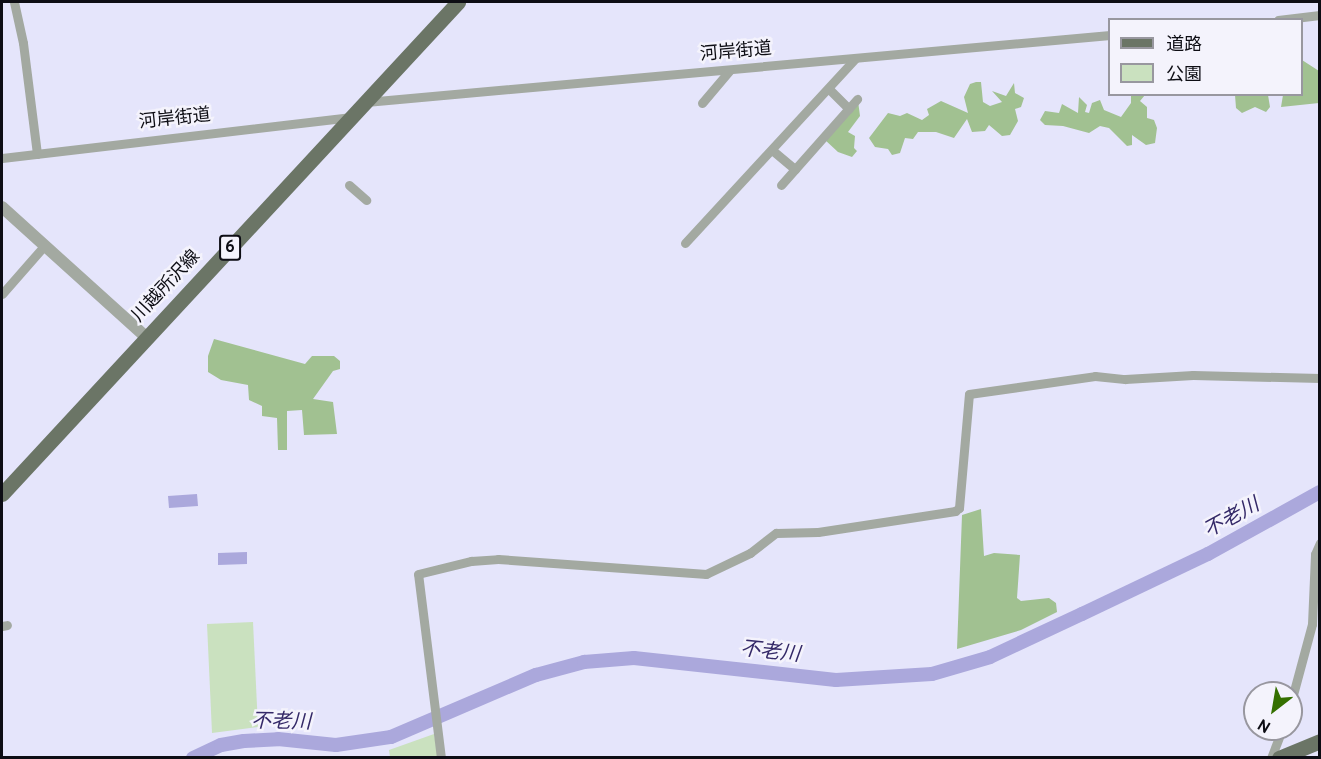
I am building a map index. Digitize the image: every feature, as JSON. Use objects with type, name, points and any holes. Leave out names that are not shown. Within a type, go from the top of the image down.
[{"type":"main road","name":"川越所沢線","points":[[2,494],[458,2]]},
{"type":"main road","points":[[1279,758],[1320,741]]},
{"type":"street","points":[[14,2],[38,154]]},
{"type":"street","points":[[1295,18],[1320,15]]},
{"type":"street","name":"河岸街道","points":[[366,102],[1108,35]]},
{"type":"street","points":[[685,243],[855,59]]},
{"type":"street","points":[[702,103],[730,70]]},
{"type":"street","points":[[829,89],[849,109]]},
{"type":"street","points":[[781,185],[857,99]]},
{"type":"street","name":"河岸街道","points":[[2,158],[352,117]]},
{"type":"street","points":[[772,150],[795,170]]},
{"type":"street","points":[[349,185],[366,200]]},
{"type":"street","points":[[2,207],[146,337]]},
{"type":"street","points":[[2,294],[44,246]]},
{"type":"street","points":[[441,758],[418,574],[471,561],[498,559],[705,574],[750,553],[776,533],[819,532],[955,511],[959,508],[969,394],[1095,376],[1125,379],[1193,375],[1320,378]]},
{"type":"street","points":[[1297,681],[1312,624],[1315,554],[1320,543]]},
{"type":"street","points":[[1271,758],[1277,741]]},
{"type":"green space","points":[[1303,61],[1319,71],[1319,103],[1281,107],[1283,96],[1303,96]]},
{"type":"green space","points":[[981,82],[983,102],[990,106],[1002,102],[992,91],[1006,96],[1014,83],[1015,93],[1024,98],[1021,107],[1015,109],[1018,121],[1010,135],[1002,136],[989,125],[985,131],[972,132],[967,119],[954,138],[936,132],[918,132],[913,139],[905,138],[900,153],[892,155],[888,149],[875,147],[869,138],[888,113],[900,116],[907,113],[922,120],[929,115],[927,109],[941,101],[968,113],[964,97],[970,84]]},
{"type":"green space","points":[[1131,96],[1144,96],[1140,101],[1147,107],[1147,118],[1154,120],[1157,128],[1155,143],[1146,145],[1132,135],[1132,145],[1127,146],[1109,128],[1100,126],[1089,133],[1063,126],[1045,125],[1040,120],[1045,111],[1059,113],[1062,104],[1078,113],[1079,97],[1087,105],[1085,112],[1089,113],[1092,103],[1100,100],[1104,110],[1121,117],[1131,103]]},
{"type":"green space","points":[[1235,96],[1268,96],[1270,107],[1266,112],[1255,107],[1242,113],[1236,108]]},
{"type":"green space","points":[[858,101],[860,116],[848,132],[855,136],[854,148],[857,151],[852,157],[838,152],[824,139]]},
{"type":"green space","points":[[214,339],[305,364],[312,356],[334,356],[340,361],[340,369],[333,371],[313,399],[333,402],[337,434],[304,435],[302,410],[287,411],[287,450],[278,450],[277,418],[262,416],[262,406],[249,400],[248,385],[221,380],[208,372],[208,356]]},
{"type":"green space","points":[[981,509],[984,556],[994,553],[1020,555],[1017,598],[1021,601],[1049,598],[1056,603],[1057,612],[1021,630],[957,649],[962,515]]},
{"type":"green space","points":[[253,622],[258,727],[212,733],[207,624]]},
{"type":"green space","points":[[434,734],[438,757],[390,757],[389,750]]},
{"type":"water","points":[[197,494],[198,506],[169,508],[168,496]]},
{"type":"water","points":[[247,552],[247,564],[218,565],[218,553]]},
{"type":"waterway","name":"不老川","points":[[193,758],[221,745],[244,741],[278,739],[336,745],[391,737],[536,675],[584,662],[634,658],[836,680],[932,674],[990,657],[1082,614],[1208,554],[1320,492]]}]
